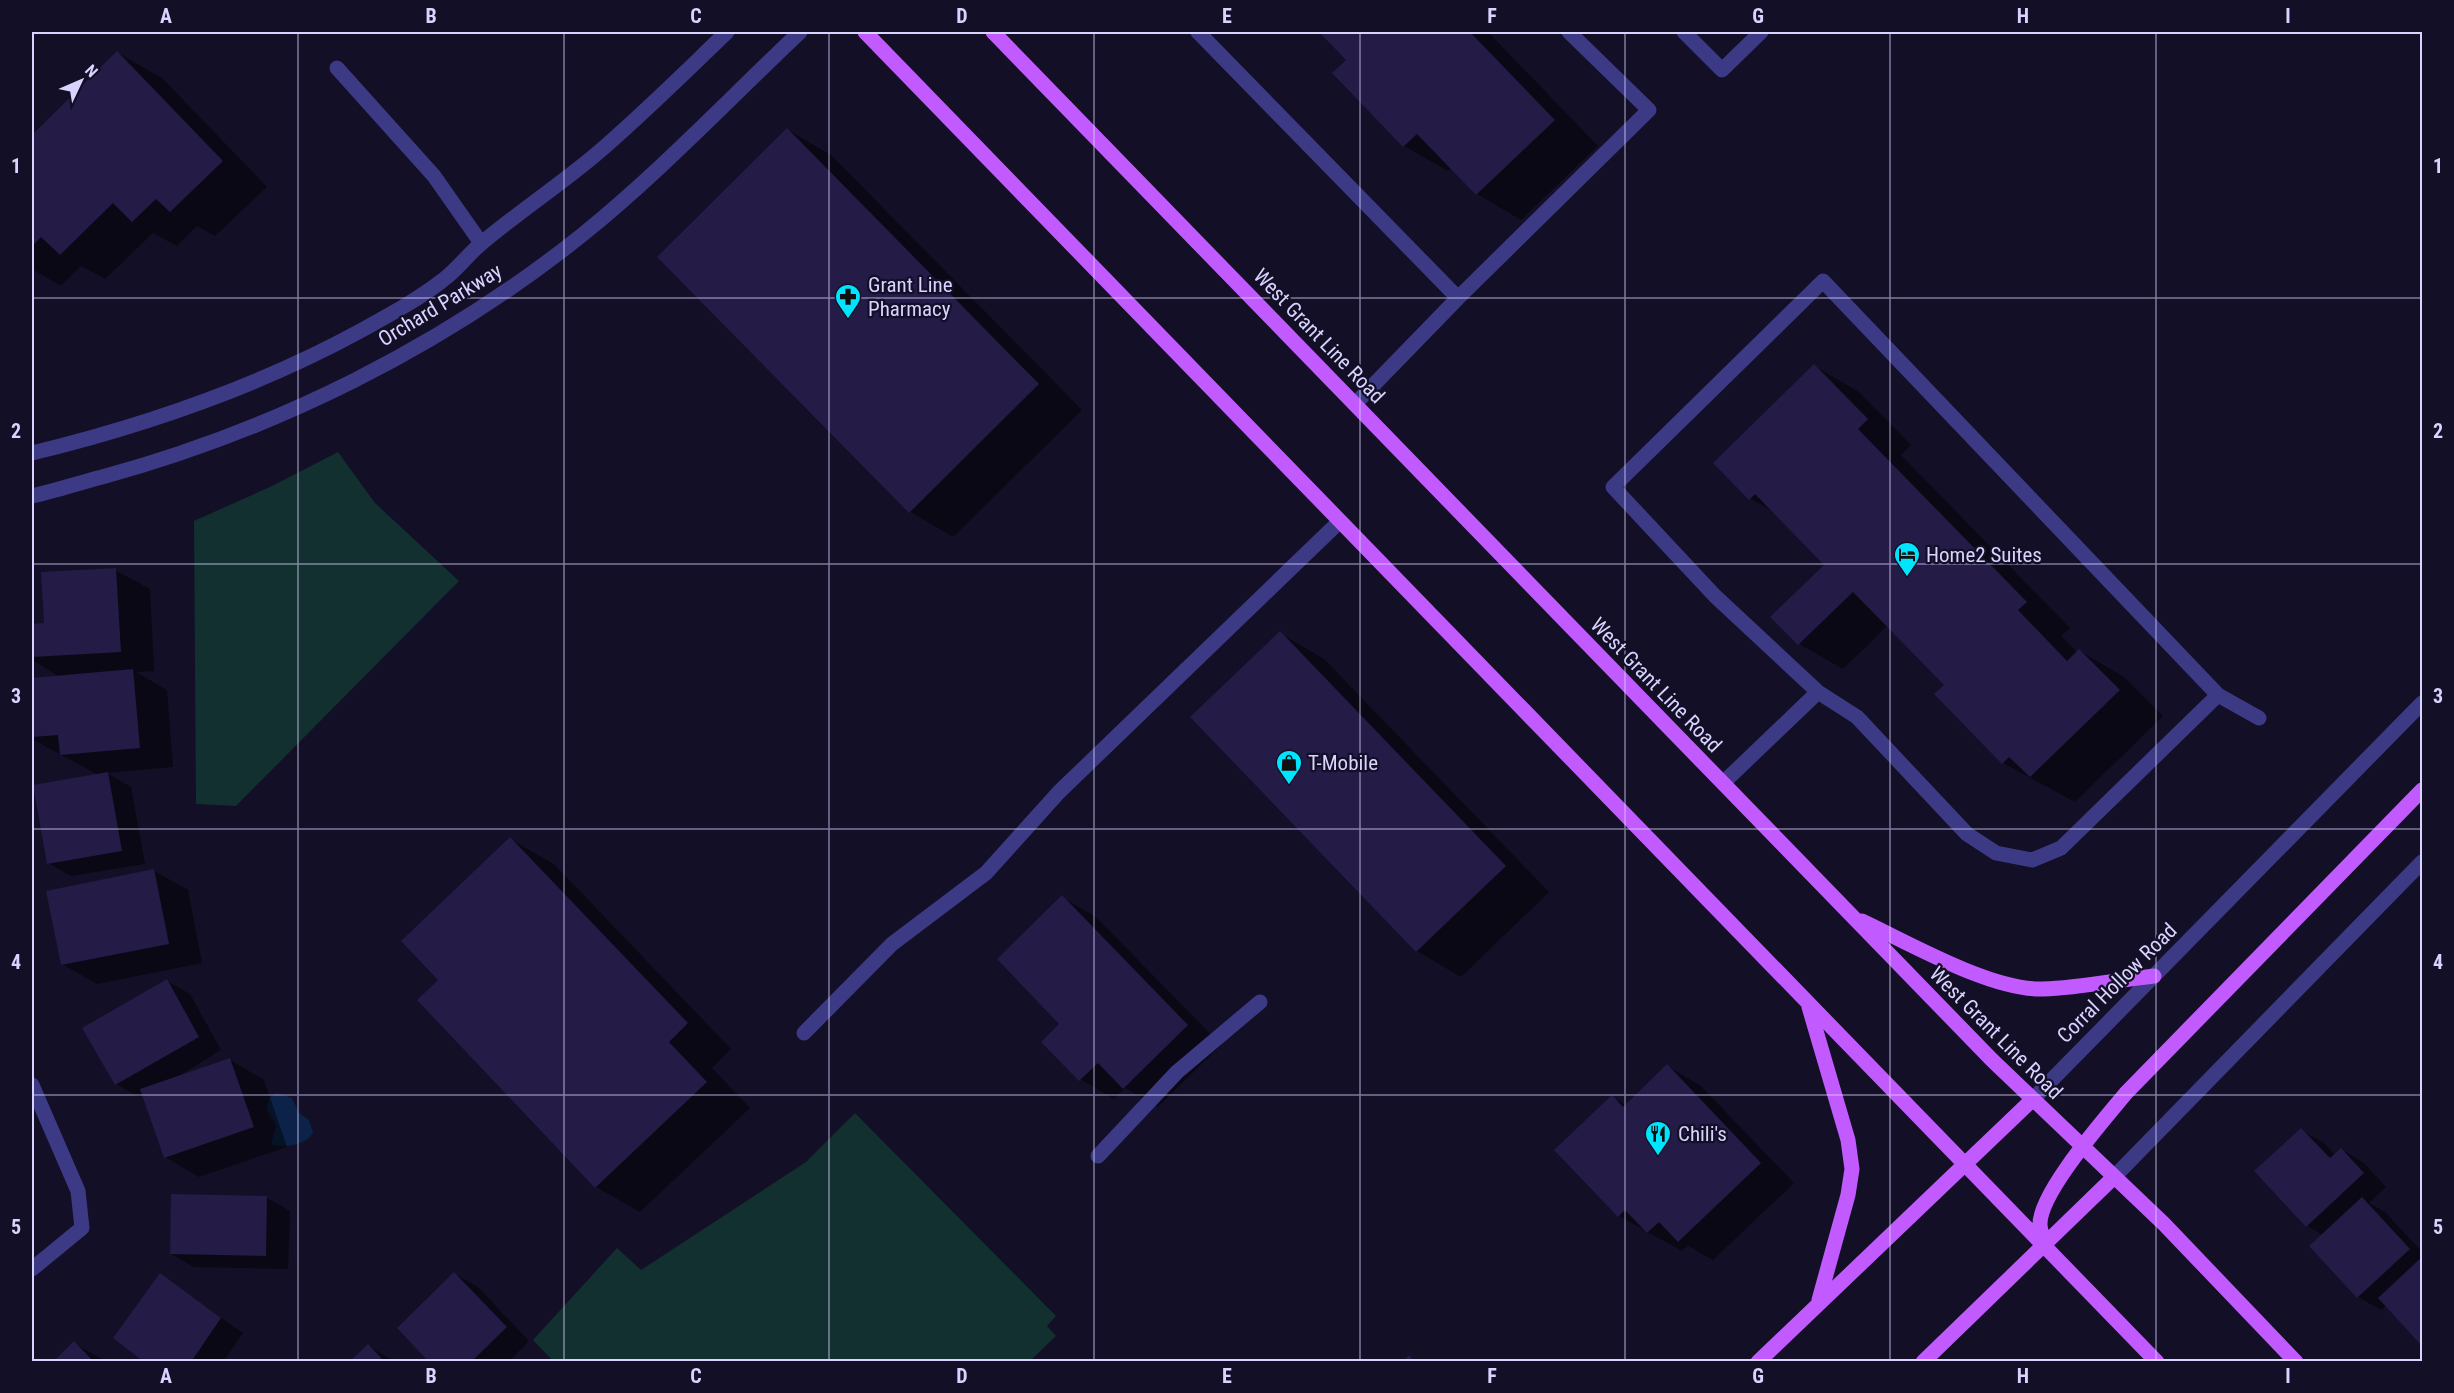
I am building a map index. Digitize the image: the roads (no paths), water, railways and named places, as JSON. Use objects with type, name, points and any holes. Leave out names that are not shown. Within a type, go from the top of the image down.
[{"type":"main road","points":[[865,32],[2157,1362]]},
{"type":"main road","name":"West Grant Line Road","points":[[993,32],[2032,1100],[2164,1224],[2296,1362]]},
{"type":"main road","points":[[2045,1245],[2040,1225],[2046,1201],[2082,1148],[2130,1088],[2422,790]]},
{"type":"main road","points":[[1853,917],[1968,971],[2012,984],[2041,989],[2154,976]]},
{"type":"main road","points":[[1808,1005],[1848,1140],[1852,1169],[1848,1196],[1819,1302]]},
{"type":"main road","name":"Corral Hollow Road","points":[[1758,1362],[1964,1162],[2032,1100]]},
{"type":"main road","points":[[1923,1362],[2114,1177]]},
{"type":"street","name":"Orchard Parkway","points":[[32,453],[110,434],[196,405],[307,358],[383,318],[444,279],[481,243],[630,125],[727,32]]},
{"type":"street","name":"Orchard Parkway","points":[[32,496],[148,465],[239,432],[347,385],[489,302],[582,235],[633,192],[800,32]]},
{"type":"street","points":[[1198,32],[1458,298]]},
{"type":"street","points":[[1355,404],[1458,298],[1649,110],[1569,32]]},
{"type":"street","points":[[1684,32],[1722,70],[1761,32]]},
{"type":"street","points":[[338,68],[434,176],[481,243]]},
{"type":"street","points":[[2218,695],[2061,848],[2032,860],[1996,854],[1967,834],[1857,717],[1818,692],[1715,596],[1613,487],[1823,281],[2218,695],[2259,718]]},
{"type":"street","points":[[804,1033],[892,944],[986,873],[1059,792],[1339,522]]},
{"type":"street","points":[[1723,783],[1818,692]]},
{"type":"street","name":"Corral Hollow Road","points":[[2032,1100],[2422,703]]},
{"type":"street","points":[[2114,1177],[2422,862]]},
{"type":"street","points":[[1098,1156],[1176,1072],[1260,1002]]},
{"type":"street","points":[[32,1085],[78,1191],[82,1228],[32,1269]]},
{"type":"water","points":[[277,1093],[292,1098],[299,1113],[309,1120],[313,1132],[301,1143],[288,1146],[271,1144],[276,1126],[267,1110],[269,1098]]},
{"type":"place","name":"Grant Line Pharmacy","points":[[848,320]]},
{"type":"place","name":"Home2 Suites","points":[[1907,578]]},
{"type":"place","name":"T-Mobile","points":[[1289,786]]},
{"type":"place","name":"Chili's","points":[[1658,1157]]}]
